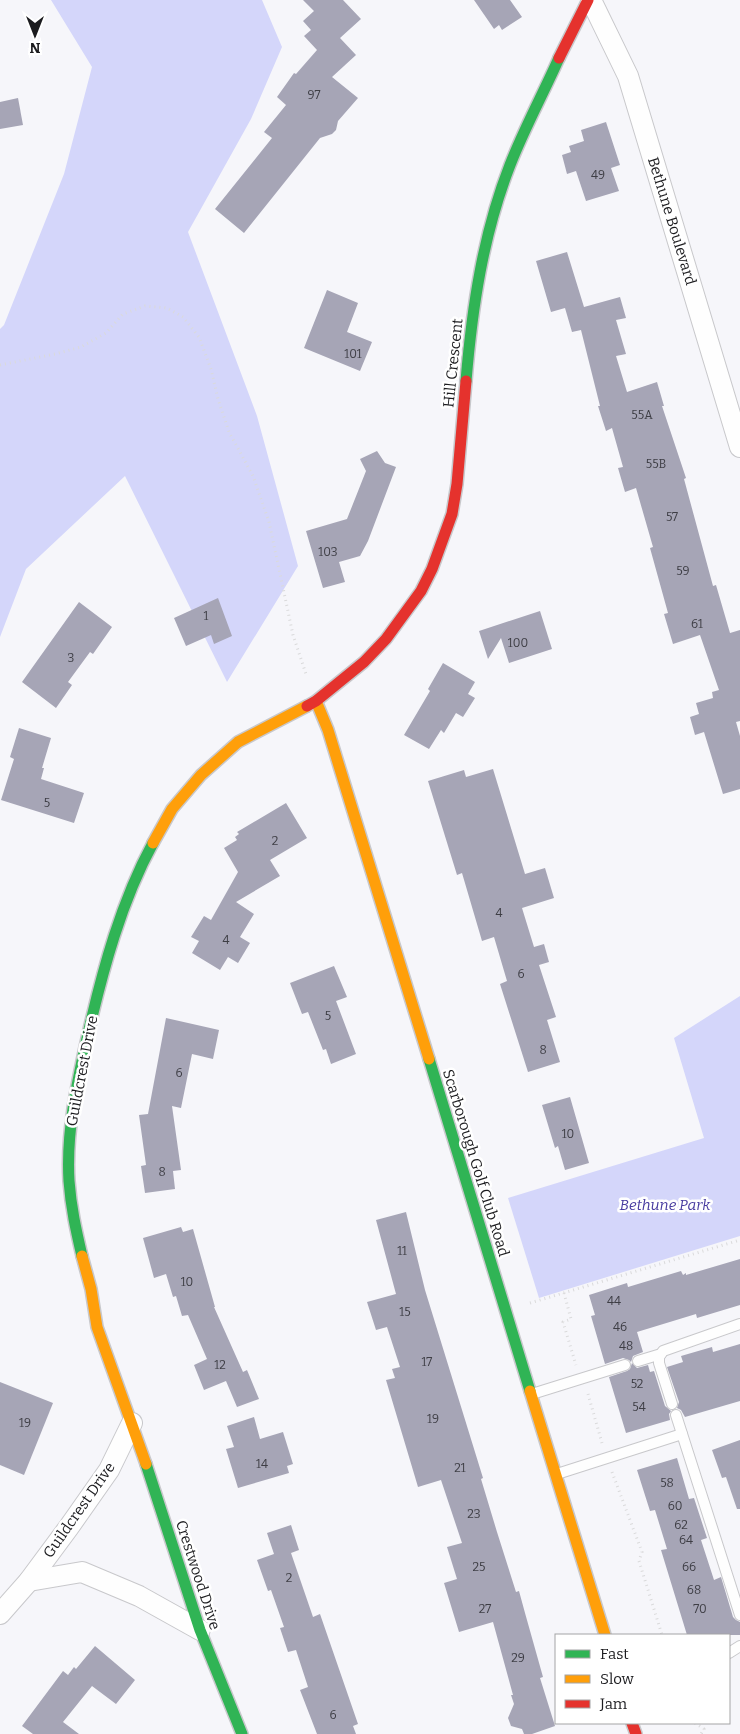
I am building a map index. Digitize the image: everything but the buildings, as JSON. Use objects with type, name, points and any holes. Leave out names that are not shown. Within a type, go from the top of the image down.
[{"type":"street","name":"Bethune Boulevard","points":[[589,0],[628,76],[740,447]]},
{"type":"street","name":"Hill Crescent","points":[[316,701],[364,662],[386,639],[421,591],[442,546],[452,514],[467,363],[478,283],[490,225],[510,165],[560,56],[589,0]]},
{"type":"street","name":"Scarborough Golf Club Road","points":[[316,701],[331,739],[605,1634]]},
{"type":"street","name":"Guildcrest Drive","points":[[0,1614],[29,1581],[70,1527],[109,1470],[132,1422],[97,1327],[91,1289],[72,1216],[70,1134],[74,1097],[100,984],[138,872],[172,809],[201,775],[238,742],[316,701]]},
{"type":"street","name":"Crestwood Drive","points":[[132,1422],[200,1630],[219,1682],[242,1734]]},
{"type":"street","name":"Guildcrest Drive","points":[[29,1581],[82,1572],[139,1596],[200,1630]]},
{"type":"lane","points":[[638,1361],[660,1354],[666,1348],[740,1324]]},
{"type":"lane","points":[[660,1354],[659,1363],[672,1404]]},
{"type":"lane","points":[[532,1394],[625,1365]]},
{"type":"lane","points":[[676,1415],[740,1615]]},
{"type":"lane","points":[[556,1474],[682,1434]]},
{"type":"path","points":[[0,364],[55,354],[81,347],[106,333],[123,314],[145,306],[167,308],[183,318],[199,337],[211,369],[228,432],[256,485],[268,522],[293,635],[316,701]]},
{"type":"path","points":[[506,1311],[740,1240]]},
{"type":"path","points":[[607,1458],[642,1552],[639,1561],[662,1634]]},
{"type":"path","points":[[696,1724],[704,1729],[701,1734]]},
{"type":"green space","points":[[51,0],[262,0],[282,47],[251,119],[188,232],[257,416],[298,566],[227,682],[125,476],[26,569],[0,637],[0,329],[4,325],[64,174],[92,67]]},
{"type":"green space","name":"Bethune Park","points":[[740,996],[740,1236],[539,1298],[508,1198],[704,1138],[674,1038]]},
{"type":"traffic: fast","points":[[466,381],[475,299],[493,218],[515,152],[559,58]]},
{"type":"traffic: fast","points":[[82,1256],[72,1210],[69,1181],[69,1144],[76,1089],[94,1010],[114,936],[131,889],[153,843]]},
{"type":"traffic: fast","points":[[429,1059],[530,1391]]},
{"type":"traffic: fast","points":[[146,1464],[200,1630],[242,1734]]},
{"type":"traffic: slow","points":[[316,701],[328,730],[429,1059]]},
{"type":"traffic: slow","points":[[153,843],[172,809],[201,775],[238,742],[307,706]]},
{"type":"traffic: slow","points":[[82,1256],[91,1289],[97,1327],[146,1464]]},
{"type":"traffic: slow","points":[[530,1391],[605,1634]]},
{"type":"traffic: jam","points":[[559,58],[588,0]]},
{"type":"traffic: jam","points":[[307,706],[316,701],[364,662],[386,639],[421,591],[432,569],[452,514],[457,484],[466,381]]},
{"type":"traffic: jam","points":[[632,1724],[636,1734]]}]
